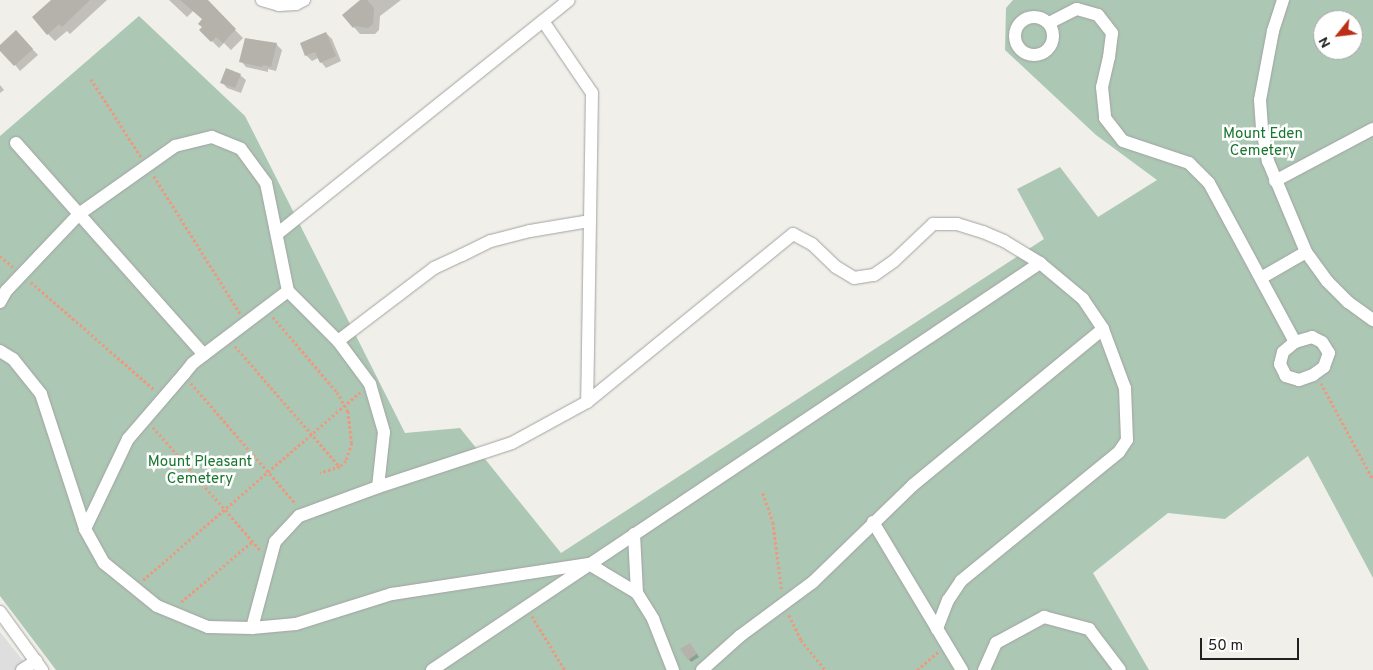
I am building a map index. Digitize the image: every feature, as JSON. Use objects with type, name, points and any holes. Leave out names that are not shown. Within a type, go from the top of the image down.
[{"type":"street","points":[[262,0],[278,5],[296,4],[304,0]]},
{"type":"street","points":[[277,234],[569,0]]},
{"type":"street","points":[[1283,0],[1273,32],[1260,100],[1262,128],[1275,181],[1306,252],[1327,281],[1348,302],[1373,320]]},
{"type":"street","points":[[1049,22],[1077,10],[1098,15],[1112,33],[1102,87],[1105,118],[1123,141],[1189,163],[1209,183],[1295,342]]},
{"type":"street","points":[[543,21],[592,93],[587,402]]},
{"type":"street","points":[[1275,181],[1373,129]]},
{"type":"street","points":[[0,302],[22,275],[79,214],[175,146],[212,137],[241,149],[266,183],[288,291],[338,341],[370,384],[384,432],[378,487]]},
{"type":"street","points":[[16,144],[204,355]]},
{"type":"street","points":[[338,341],[434,268],[491,241],[523,233],[590,221]]},
{"type":"street","points":[[252,628],[275,542],[300,516],[378,487],[512,443],[587,402],[793,234],[812,244],[836,267],[854,278],[874,274],[894,261],[933,224],[956,224],[1004,241],[1040,263],[1083,299],[1103,329],[1125,388],[1127,440],[1119,452],[960,581],[948,600],[937,629]]},
{"type":"street","points":[[1260,278],[1306,252]]},
{"type":"street","points":[[432,670],[1040,263]]},
{"type":"street","points":[[85,529],[128,439],[184,374],[204,355],[288,291]]},
{"type":"street","points":[[702,670],[740,636],[812,582],[913,485],[1103,329]]},
{"type":"street","points":[[1312,336],[1322,342],[1330,353],[1324,367],[1316,373],[1299,380],[1286,376],[1280,364],[1283,352],[1295,342],[1312,336]]},
{"type":"street","points":[[0,351],[13,359],[41,394],[85,529],[104,563],[157,606],[208,627],[252,628],[296,624],[392,594],[589,564],[637,593]]},
{"type":"street","points":[[873,522],[962,670]]},
{"type":"street","points":[[634,534],[637,593],[652,619],[673,670]]},
{"type":"street","points":[[0,612],[39,666],[22,670]]},
{"type":"street","points":[[984,670],[996,643],[1044,617],[1090,629],[1120,670]]},
{"type":"path","points":[[91,79],[246,323]]},
{"type":"path","points":[[0,256],[164,397]]},
{"type":"path","points":[[266,308],[337,392],[348,411],[352,442],[346,461],[340,467],[320,473]]},
{"type":"path","points":[[227,337],[340,467]]},
{"type":"path","points":[[1316,373],[1373,479]]},
{"type":"path","points":[[184,374],[305,514]]},
{"type":"path","points":[[134,588],[370,384]]},
{"type":"path","points":[[146,419],[270,562]]},
{"type":"path","points":[[170,612],[253,541]]},
{"type":"path","points":[[526,606],[565,670]]},
{"type":"path","points":[[917,670],[946,644]]},
{"type":"shaded area","points":[[0,632],[17,653],[30,670],[0,670]]},
{"type":"green space","name":"Mount Pleasant Cemetery","points":[[1013,0],[1373,0],[1373,578],[1308,456],[1225,519],[1168,513],[1093,573],[1149,670],[56,670],[0,596],[0,136],[139,16],[245,116],[405,433],[460,428],[561,553],[1044,239],[1017,189],[1060,167],[1098,217],[1157,180],[1096,135],[1005,50],[1006,8]]},
{"type":"building","points":[[51,0],[90,0],[62,27],[59,24],[47,35],[32,17]]},
{"type":"building","points":[[180,0],[208,0],[236,29],[223,43],[216,37],[211,42],[199,30],[202,27],[198,24],[202,19]]},
{"type":"building","points":[[360,0],[367,0],[374,8],[373,24],[368,28],[355,26],[353,28],[342,15]]},
{"type":"building","points":[[16,30],[33,49],[14,66],[0,51],[0,45]]},
{"type":"building","points":[[326,32],[336,56],[320,63],[315,52],[305,56],[300,43]]},
{"type":"building","points":[[245,38],[277,43],[271,67],[239,62]]},
{"type":"building","points":[[226,68],[241,74],[235,88],[220,83]]},
{"type":"building","points":[[690,643],[697,654],[688,660],[680,649]]},
{"type":"park label","name":"Mount Eden Cemetery","points":[[1263,142]]}]
